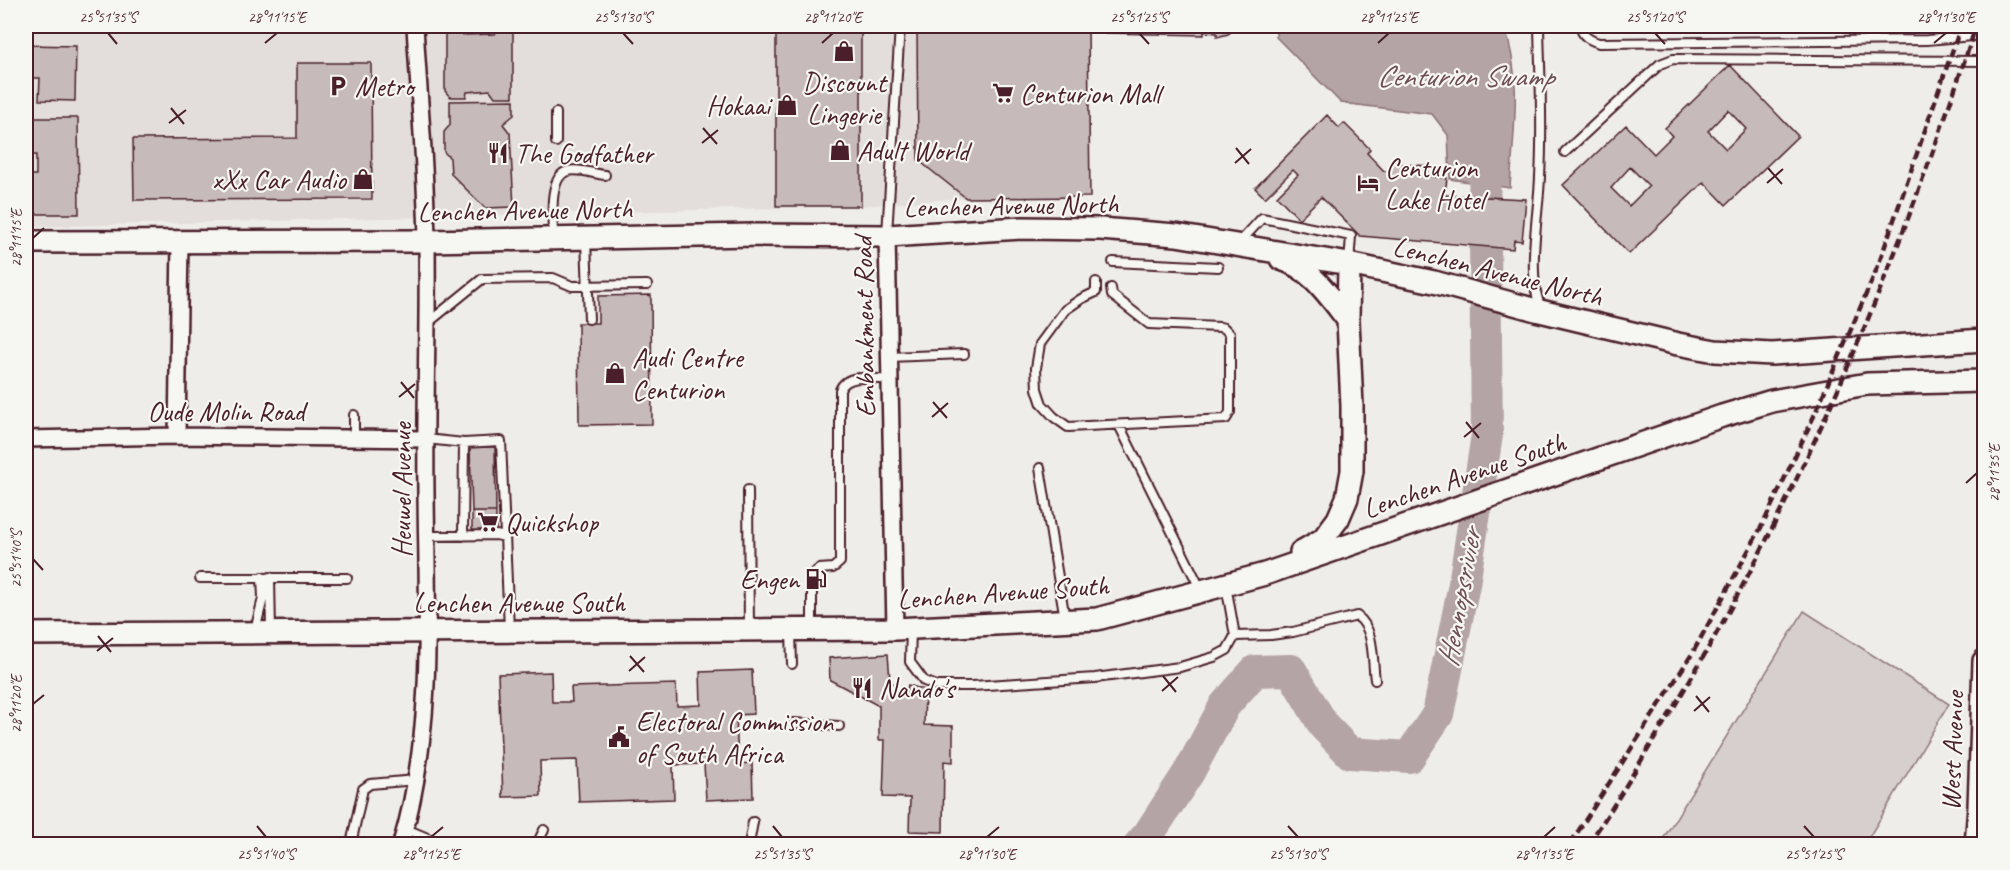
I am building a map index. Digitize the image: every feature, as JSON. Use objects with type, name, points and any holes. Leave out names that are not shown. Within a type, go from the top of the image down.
[{"type":"main road","name":"Lenchen Avenue North","points":[[26,242],[123,238],[180,242],[427,241],[753,235],[887,236],[1022,228],[1100,229],[1176,235],[1349,264],[1434,282],[1539,310],[1715,351],[1772,354],[1984,340]]},
{"type":"main road","points":[[1237,246],[1292,262],[1324,289],[1348,320]]},
{"type":"main road","points":[[1265,574],[1323,539],[1338,519],[1347,498],[1352,471],[1348,320],[1349,264]]},
{"type":"main road","name":"Lenchen Avenue South","points":[[26,634],[903,629],[1097,619],[1265,574],[1722,416],[1772,401],[1867,384],[1984,381]]},
{"type":"main road","name":"West Avenue","points":[[1976,844],[1982,807],[1984,671]]},
{"type":"street","name":"Heuwel Avenue","points":[[401,844],[416,780],[426,701],[428,631],[427,241],[415,26]]},
{"type":"street","name":"Embankment Road","points":[[887,236],[889,380],[903,629]]},
{"type":"street","points":[[177,436],[180,242]]},
{"type":"street","name":"Oude Molin Road","points":[[26,439],[177,436],[426,439]]},
{"type":"lane","name":"Embankment Road","points":[[887,236],[900,26]]},
{"type":"lane","points":[[1539,26],[1540,174],[1534,276],[1539,310]]},
{"type":"lane","points":[[1581,26],[1586,38],[1599,43],[1927,40],[1984,35]]},
{"type":"lane","points":[[1565,152],[1660,64],[1673,59],[1984,61]]},
{"type":"lane","points":[[556,113],[556,142]]},
{"type":"lane","points":[[553,239],[554,186],[561,174],[570,170],[605,175]]},
{"type":"lane","points":[[1237,246],[1262,218],[1351,236],[1349,264]]},
{"type":"lane","points":[[586,238],[589,320]]},
{"type":"lane","points":[[1113,262],[1218,267]]},
{"type":"lane","points":[[426,324],[482,279],[553,278],[572,286],[647,285]]},
{"type":"lane","points":[[1096,282],[1096,292],[1065,310],[1040,344],[1036,368],[1037,389],[1042,404],[1054,417],[1068,427],[1226,419],[1230,412],[1230,334],[1228,330],[1220,327],[1149,324],[1112,295],[1111,288]]},
{"type":"lane","points":[[889,357],[964,354]]},
{"type":"lane","points":[[812,629],[813,575],[819,569],[833,568],[840,561],[840,390],[843,384],[851,379],[889,380]]},
{"type":"lane","points":[[354,415],[354,437]]},
{"type":"lane","points":[[1119,425],[1202,591]]},
{"type":"lane","points":[[426,439],[464,443],[501,441],[509,631]]},
{"type":"lane","points":[[462,536],[464,443]]},
{"type":"lane","points":[[1040,468],[1066,620]]},
{"type":"lane","points":[[748,490],[749,630]]},
{"type":"lane","points":[[426,536],[496,535],[505,537]]},
{"type":"lane","points":[[262,632],[266,577]]},
{"type":"lane","points":[[262,632],[266,577]]},
{"type":"lane","points":[[200,578],[346,578]]},
{"type":"lane","points":[[903,629],[910,662],[924,681],[937,686],[1095,678],[1180,667],[1227,651],[1235,636],[1225,585]]},
{"type":"lane","points":[[1235,636],[1293,632],[1357,616],[1369,629],[1374,680]]},
{"type":"lane","points":[[791,629],[792,664]]},
{"type":"lane","points":[[792,723],[839,726]]},
{"type":"lane","points":[[351,844],[365,786],[416,780]]},
{"type":"lane","points":[[749,844],[753,822]]},
{"type":"lane","points":[[406,829],[442,844]]},
{"type":"lane","points":[[537,844],[544,830]]},
{"type":"shaded area","points":[[26,26],[1088,26],[1090,197],[966,198],[861,206],[26,227]]},
{"type":"shaded area","points":[[1804,611],[1949,704],[1865,844],[1660,844]]},
{"type":"water","name":"Centurion Swamp","points":[[1276,26],[1504,26],[1510,46],[1515,86],[1510,188],[1450,179],[1448,135],[1432,114],[1341,103],[1276,37]]},
{"type":"building","points":[[445,26],[456,26],[463,35],[495,34],[501,26],[513,26],[513,97],[495,97],[490,90],[467,92],[466,97],[450,97],[445,91]]},
{"type":"building","points":[[776,26],[861,26],[861,206],[776,206]]},
{"type":"building","name":"Centurion Mall","points":[[917,26],[1088,26],[1090,197],[966,198],[918,160]]},
{"type":"building","points":[[1106,26],[1239,26],[1228,34],[1217,37],[1217,33],[1204,32],[1204,35],[1106,33]]},
{"type":"building","points":[[26,45],[76,46],[75,101],[39,100],[40,78],[26,78]]},
{"type":"building","points":[[297,63],[371,63],[372,199],[134,200],[133,139],[297,138]]},
{"type":"building","points":[[1730,65],[1798,136],[1726,205],[1704,182],[1629,254],[1563,185],[1626,125],[1654,154],[1672,136],[1665,128]],"holes":[[[1728,110],[1746,129],[1726,149],[1708,131]],[[1630,167],[1649,186],[1629,206],[1611,188]]]},
{"type":"building","points":[[514,100],[514,115],[503,124],[510,133],[514,207],[485,208],[451,174],[450,158],[444,152],[444,132],[450,125],[450,101]]},
{"type":"building","name":"Centurion Lake Hotel","points":[[1327,115],[1339,128],[1344,123],[1370,149],[1367,153],[1384,171],[1391,171],[1391,163],[1428,166],[1428,176],[1447,178],[1445,195],[1526,199],[1522,241],[1514,240],[1513,249],[1360,236],[1321,197],[1299,219],[1277,196],[1298,175],[1293,170],[1265,198],[1255,188]]},
{"type":"building","points":[[26,118],[78,118],[79,214],[26,214],[26,175],[36,175],[36,155],[26,155]]},
{"type":"building","name":"Audi Centre Centurion","points":[[651,295],[652,424],[579,425],[578,323],[598,323],[598,296]]},
{"type":"building","points":[[470,447],[495,447],[496,512],[472,512]]},
{"type":"building","points":[[472,512],[496,512],[496,533],[472,533]]},
{"type":"building","points":[[888,654],[890,680],[905,696],[908,685],[925,690],[924,725],[953,726],[953,762],[944,761],[943,832],[909,831],[910,798],[883,797],[885,740],[879,740],[879,706],[830,680],[829,658]]},
{"type":"building","name":"Electoral Commission of South Africa","points":[[752,670],[754,714],[736,715],[738,764],[752,763],[753,798],[706,800],[704,764],[673,765],[674,799],[579,802],[577,760],[540,761],[541,796],[503,797],[498,674],[551,672],[552,702],[572,702],[571,687],[676,684],[677,706],[701,705],[700,672]]},
{"type":"waterway","name":"Hennopsrivier","points":[[1140,844],[1189,772],[1225,705],[1255,671],[1291,670],[1324,726],[1350,753],[1409,757],[1438,714],[1464,584],[1487,435],[1484,143]]},
{"type":"railway","points":[[1570,844],[1692,654],[1764,522],[1814,416],[1878,266],[1961,26]]},
{"type":"railway","points":[[1588,844],[1710,645],[1799,474],[1877,298],[1912,208],[1976,26]]},
{"type":"place","name":"Discount Lingerie","points":[[844,51]]},
{"type":"place","name":"Metro","points":[[338,86]]},
{"type":"place","name":"Centurion Mall","points":[[1003,93]]},
{"type":"place","name":"Hokaai","points":[[787,105]]},
{"type":"place","name":"Adult World","points":[[840,150]]},
{"type":"place","name":"The Godfather","points":[[498,153]]},
{"type":"place","name":"xXx Car Audio","points":[[363,179]]},
{"type":"place","name":"Centurion Lake Hotel","points":[[1368,183]]},
{"type":"place","name":"Audi Centre Centurion","points":[[615,373]]},
{"type":"place","name":"Quickshop","points":[[488,522]]},
{"type":"place","name":"Engen","points":[[816,579]]},
{"type":"place","name":"Nando's","points":[[862,688]]},
{"type":"place","name":"Electoral Commission of South Africa","points":[[619,737]]}]
